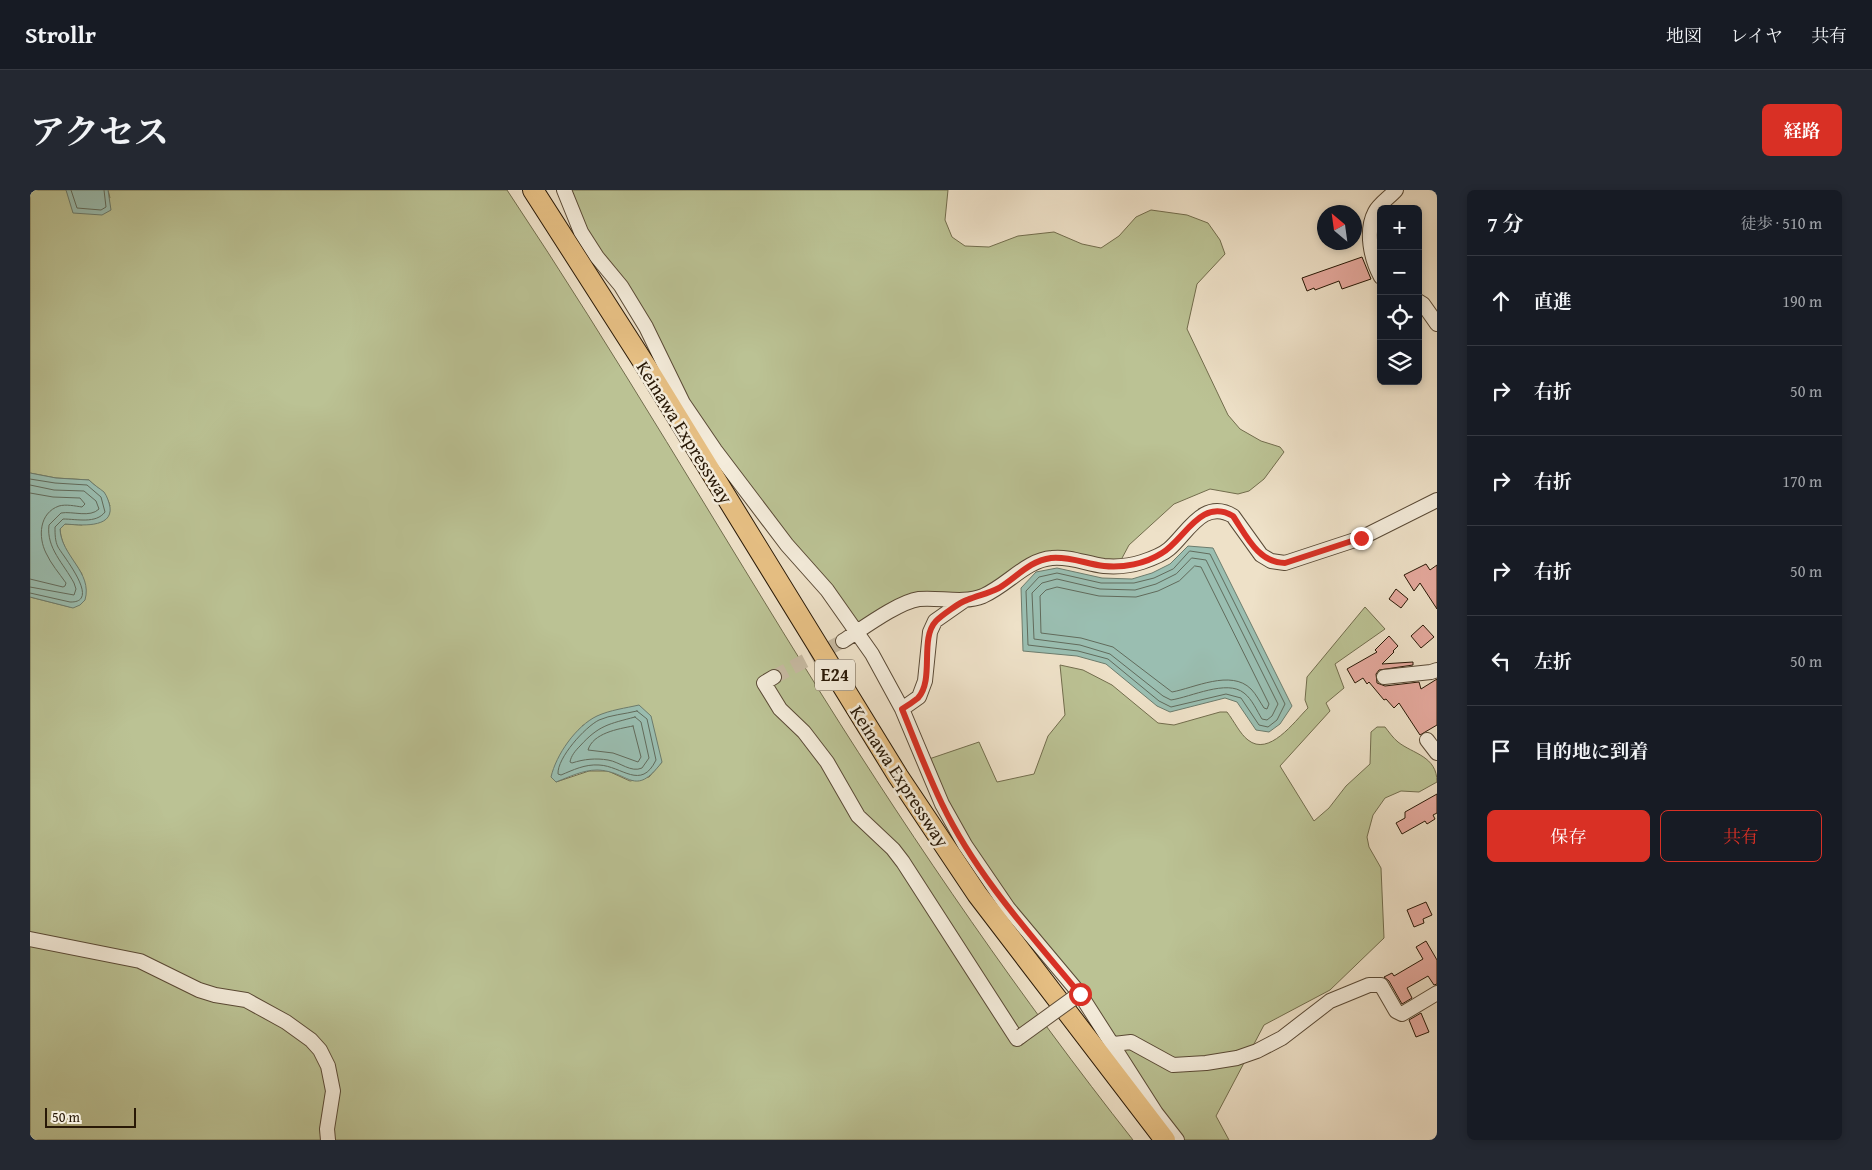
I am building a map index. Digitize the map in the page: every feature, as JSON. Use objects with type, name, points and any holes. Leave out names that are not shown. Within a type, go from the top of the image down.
[{"type":"highway","name":"Keinawa Expressway","points":[[522,190],[570,261],[795,627],[903,796],[1027,979],[1106,1085],[1150,1140]]},
{"type":"highway","name":"Keinawa Expressway","points":[[533,190],[647,368],[898,776],[977,894],[1165,1140]]},
{"type":"street","points":[[564,190],[581,232],[597,257],[621,286],[646,327],[682,403],[787,545],[827,590],[872,654],[902,709],[942,804],[965,845],[1008,908],[1078,995],[1114,1044],[1156,1113],[1177,1140]]},
{"type":"street","points":[[1377,266],[1370,247],[1370,223],[1376,210],[1396,190]]},
{"type":"street","points":[[1422,303],[1437,324]]},
{"type":"street","points":[[843,641],[902,604],[917,599],[965,600],[981,596],[1000,587],[1025,567],[1043,559],[1060,558],[1104,566],[1129,565],[1150,560],[1169,549],[1186,529],[1208,513],[1227,512],[1233,516],[1261,555],[1271,561],[1285,563],[1361,538],[1437,500]]},
{"type":"street","points":[[902,709],[919,697],[925,681],[930,632],[936,621],[965,600]]},
{"type":"street","points":[[1384,677],[1437,670]]},
{"type":"street","points":[[774,677],[764,683],[780,709],[804,732],[827,762],[858,816],[893,848],[1017,1039],[1078,995]]},
{"type":"street","points":[[1427,740],[1437,753]]},
{"type":"street","points":[[30,939],[140,961],[200,990],[246,1000],[286,1022],[311,1040],[320,1050],[328,1066],[333,1091],[327,1129],[328,1140]]},
{"type":"street","points":[[1114,1044],[1132,1042],[1173,1065],[1206,1063],[1237,1058],[1257,1051],[1282,1038],[1330,1001],[1369,984],[1380,985],[1396,1011],[1402,1014],[1437,993]]},
{"type":"green space","points":[[30,190],[66,190],[68,194],[110,198],[108,190],[507,190],[588,315],[822,695],[895,809],[971,922],[1091,1086],[1133,1140],[332,1140],[335,1100],[314,1038],[188,981],[30,935],[30,597],[70,607],[82,574],[65,547],[60,529],[65,524],[82,525],[110,506],[104,495],[89,480],[56,478],[30,473]],"holes":[[[583,725],[662,762],[649,777],[630,781],[608,771],[589,771],[556,782]]]},
{"type":"green space","points":[[570,190],[948,190],[945,220],[952,237],[965,246],[989,247],[1018,236],[1054,232],[1082,244],[1101,248],[1119,236],[1136,217],[1151,210],[1187,215],[1208,223],[1220,240],[1225,254],[1197,284],[1187,329],[1228,415],[1240,429],[1261,441],[1280,447],[1284,452],[1264,479],[1249,491],[1238,494],[1210,489],[1174,504],[1129,545],[1121,560],[1105,560],[1069,553],[1012,572],[980,591],[954,594],[863,623],[855,623],[719,447],[687,400],[586,230]]},
{"type":"green space","points":[[1365,607],[1385,629],[1335,664],[1344,688],[1326,703],[1330,711],[1280,766],[1314,821],[1329,808],[1346,786],[1370,764],[1371,732],[1377,727],[1385,727],[1398,742],[1429,761],[1436,773],[1437,782],[1419,792],[1401,791],[1385,798],[1373,815],[1367,837],[1369,847],[1381,868],[1384,938],[1330,990],[1264,1025],[1216,1116],[1229,1140],[1184,1140],[1012,905],[970,842],[947,801],[929,759],[979,742],[997,782],[1034,774],[1048,736],[1065,715],[1060,665],[1083,670],[1112,685],[1158,723],[1174,725],[1220,712],[1227,712],[1248,740],[1256,744],[1273,741],[1281,736],[1308,708],[1305,700],[1307,677]]},
{"type":"green space","points":[[30,945],[138,967],[197,996],[213,1001],[244,1006],[282,1027],[307,1045],[323,1068],[326,1091],[320,1129],[321,1140],[30,1140]]},
{"type":"water","points":[[66,190],[108,190],[111,210],[102,215],[73,213]]},
{"type":"water","points":[[30,473],[56,478],[89,480],[104,492],[110,507],[110,514],[101,522],[86,525],[65,524],[60,529],[65,548],[85,581],[85,600],[73,608],[30,597]]},
{"type":"water","points":[[1188,546],[1213,548],[1292,706],[1280,724],[1269,732],[1256,730],[1237,702],[1225,698],[1170,712],[1157,706],[1106,664],[1077,656],[1023,651],[1021,588],[1036,572],[1057,568],[1102,578],[1132,579],[1152,573],[1170,564]]},
{"type":"water","points":[[639,705],[651,716],[662,762],[653,773],[645,779],[638,781],[608,771],[597,770],[581,772],[556,782],[551,777],[557,760],[568,742],[589,721],[602,714]]},
{"type":"building","points":[[1362,257],[1371,279],[1342,289],[1339,281],[1307,291],[1302,278]]},
{"type":"building","points":[[1426,564],[1430,570],[1437,565],[1437,609],[1420,583],[1414,591],[1404,575]]},
{"type":"building","points":[[1396,589],[1408,599],[1401,608],[1389,599]]},
{"type":"building","points":[[1423,625],[1434,637],[1421,648],[1411,636]]},
{"type":"building","points":[[1389,636],[1398,646],[1382,664],[1413,662],[1413,665],[1379,670],[1376,674],[1377,683],[1385,686],[1419,682],[1421,689],[1437,679],[1437,725],[1420,735],[1399,703],[1394,708],[1386,699],[1384,700],[1369,682],[1367,684],[1363,678],[1355,683],[1347,669],[1377,652],[1375,650]]},
{"type":"building","points":[[1437,794],[1437,813],[1433,815],[1435,819],[1427,824],[1425,821],[1402,834],[1396,823],[1405,818],[1405,812]]},
{"type":"building","points":[[1426,902],[1432,915],[1423,919],[1424,923],[1414,927],[1407,910]]},
{"type":"building","points":[[1426,941],[1437,960],[1437,984],[1434,985],[1428,976],[1407,988],[1412,998],[1402,1004],[1389,981],[1384,977],[1392,973],[1394,976],[1423,959],[1416,947]]},
{"type":"building","points":[[1421,1013],[1429,1032],[1416,1037],[1409,1020]]},
{"type":"tunnel","points":[[774,677],[843,641]]},
{"type":"route","points":[[1080,994],[1008,908],[965,845],[942,804],[902,709],[919,697],[925,681],[930,632],[936,621],[965,600],[981,596],[1000,587],[1025,567],[1043,559],[1060,558],[1104,566],[1129,565],[1150,560],[1169,549],[1186,529],[1208,513],[1227,512],[1233,516],[1261,555],[1278,563],[1285,563],[1361,538]]}]
